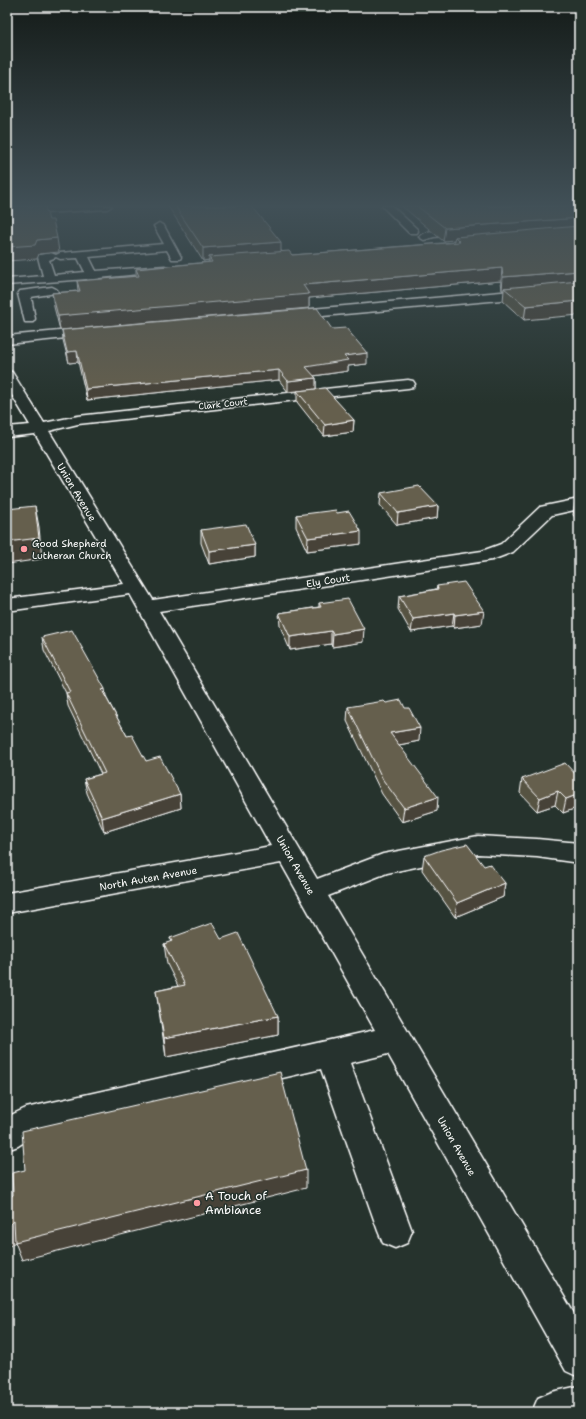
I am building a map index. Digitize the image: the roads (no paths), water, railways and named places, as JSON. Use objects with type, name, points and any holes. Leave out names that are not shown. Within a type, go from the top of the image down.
[{"type":"street","points":[[47,272],[49,278]]},
{"type":"street","points":[[80,288],[96,287],[90,272]]},
{"type":"street","points":[[7,282],[122,272]]},
{"type":"street","points":[[277,316],[579,289]]},
{"type":"street","points":[[29,318],[24,294],[64,290]]},
{"type":"street","points":[[7,340],[102,331]]},
{"type":"street","name":"Union Avenue","points":[[7,375],[141,598],[579,1358]]},
{"type":"street","name":"Clark Court","points":[[7,432],[39,429],[78,420],[408,384]]},
{"type":"street","name":"Ely Court","points":[[7,605],[141,598],[486,556],[507,548],[546,512],[579,504]]},
{"type":"street","points":[[311,892],[383,864],[478,845],[537,848],[579,853]]},
{"type":"street","name":"North Auten Avenue","points":[[7,903],[288,852]]},
{"type":"street","points":[[7,1135],[26,1123],[395,1039]]},
{"type":"street","points":[[331,1053],[396,1231]]},
{"type":"street","points":[[552,1412],[579,1405]]},
{"type":"place","name":"Good Shepherd Lutheran Church","points":[[24,549]]},
{"type":"place","name":"A Touch of Ambiance","points":[[197,1203]]}]
